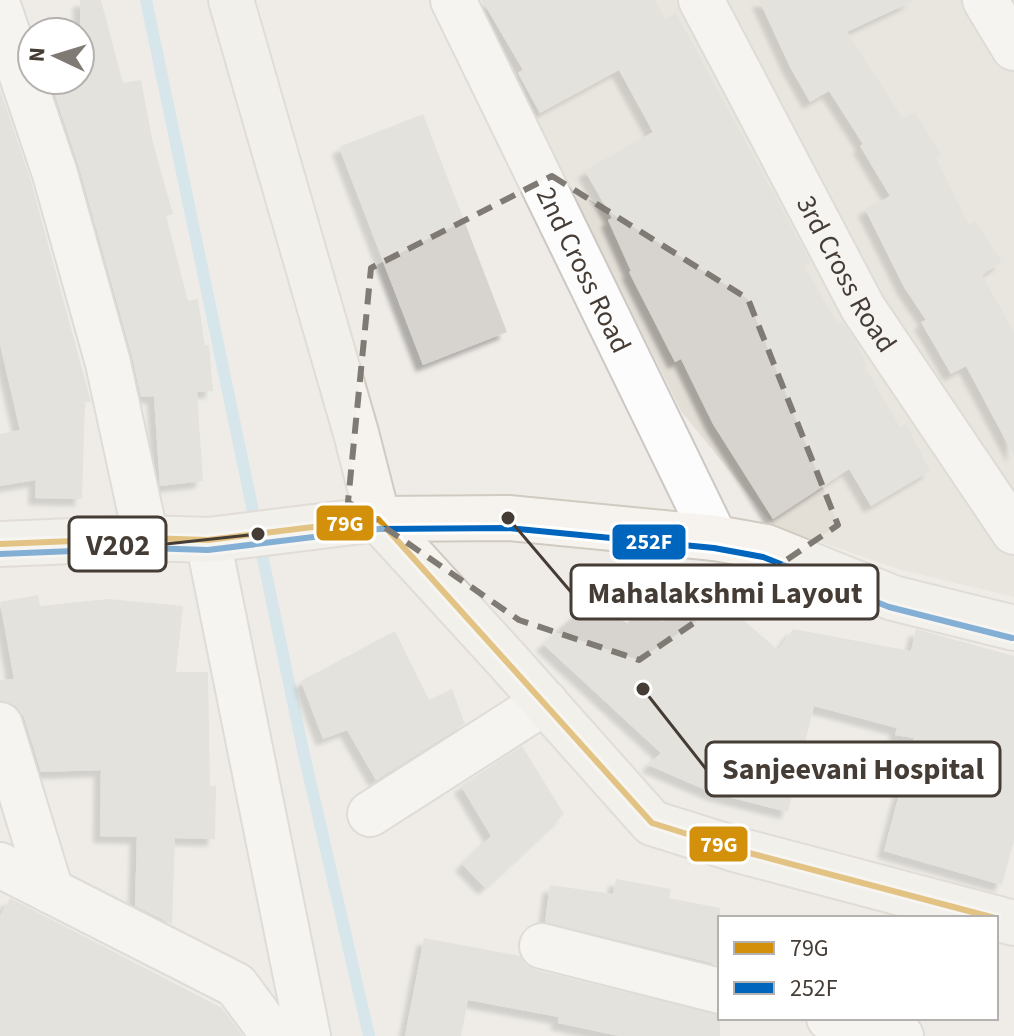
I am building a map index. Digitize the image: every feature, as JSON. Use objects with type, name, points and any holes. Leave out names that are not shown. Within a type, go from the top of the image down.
[{"type":"street","points":[[231,0],[378,519],[652,823],[738,850],[988,916]]},
{"type":"street","name":"2nd Cross Road","points":[[453,0],[715,538]]},
{"type":"street","name":"3rd Cross Road","points":[[701,0],[863,308],[1014,532]]},
{"type":"street","points":[[985,0],[1014,48]]},
{"type":"street","points":[[0,11],[55,174],[100,334],[146,538]]},
{"type":"street","points":[[0,544],[146,538],[208,540],[378,519],[508,518],[715,538],[766,547],[893,598],[1014,628]]},
{"type":"street","points":[[208,540],[308,1036]]},
{"type":"street","points":[[370,814],[545,702]]},
{"type":"street","points":[[0,725],[51,891]]},
{"type":"street","points":[[0,865],[236,985],[274,1036]]},
{"type":"street","points":[[542,946],[718,990]]},
{"type":"street","points":[[837,1020],[901,1036]]},
{"type":"highlighted area","points":[[552,176],[748,299],[838,525],[639,660],[519,620],[348,502],[371,268]]},
{"type":"shaded area","points":[[476,0],[1014,0],[1014,597],[901,570],[774,526],[681,411]]},
{"type":"building","points":[[80,0],[101,0],[123,83],[141,80],[153,143],[173,214],[166,216],[188,301],[198,299],[205,346],[209,345],[213,391],[197,392],[203,481],[160,486],[154,396],[141,397],[79,167],[55,96],[96,96],[96,16],[80,16]]},
{"type":"building","points":[[482,0],[655,0],[665,19],[676,13],[811,263],[804,266],[838,324],[842,322],[854,339],[867,365],[864,366],[900,427],[906,424],[930,471],[871,506],[849,469],[773,519],[713,424],[681,359],[675,362],[629,272],[608,220],[612,218],[585,171],[653,132],[619,70],[540,113],[518,73],[523,70]]},
{"type":"building","points":[[759,0],[915,0],[847,32],[903,119],[915,112],[941,155],[936,158],[969,225],[975,221],[1002,262],[982,275],[1014,332],[1014,456],[966,366],[951,374],[921,322],[926,320],[904,287],[865,209],[890,196],[860,146],[863,144],[829,91],[810,102]]},
{"type":"building","points":[[0,89],[31,181],[91,402],[85,402],[82,499],[35,498],[36,480],[0,486],[0,434],[20,430],[0,344]]},
{"type":"building","points":[[423,114],[507,332],[423,365],[339,147]]},
{"type":"building","points":[[705,587],[778,650],[793,629],[911,651],[916,629],[1014,656],[1014,841],[1002,885],[884,851],[914,738],[895,735],[897,728],[814,706],[788,812],[713,793],[648,765],[661,753],[543,644],[590,603],[629,624],[646,606],[662,622]]},
{"type":"building","points":[[38,595],[40,606],[108,599],[183,606],[176,672],[208,672],[210,786],[216,786],[215,839],[175,838],[172,924],[135,906],[137,837],[100,836],[101,770],[41,772],[24,717],[16,706],[0,701],[0,680],[14,679],[0,602]]},
{"type":"building","points":[[395,631],[429,700],[452,689],[465,724],[376,780],[347,730],[323,739],[301,681]]},
{"type":"building","points":[[522,746],[564,814],[485,888],[462,864],[491,836],[461,786]]},
{"type":"building","points":[[616,879],[671,889],[669,898],[720,908],[718,965],[545,922],[550,885],[613,894]]},
{"type":"building","points":[[10,898],[222,1008],[243,1036],[0,1036],[0,916]]},
{"type":"building","points":[[424,938],[520,956],[525,964],[536,970],[718,1015],[720,1020],[720,1036],[619,1036],[558,1023],[559,1017],[468,1000],[461,1036],[405,1036]]},
{"type":"waterway","points":[[146,0],[303,750],[369,1036]]},
{"type":"transit line","name":"79G","points":[[0,544],[146,538],[208,540],[378,519],[652,823],[738,850],[987,916]]},
{"type":"transit line","name":"252F","points":[[0,554],[146,548],[208,550],[379,529],[508,528],[714,548],[763,557],[889,607],[1012,638]]},
{"type":"place","name":"Mahalakshmi Layout","points":[[508,518]]},
{"type":"place","name":"V202","points":[[258,534]]},
{"type":"place","name":"Sanjeevani Hospital","points":[[643,689]]}]
